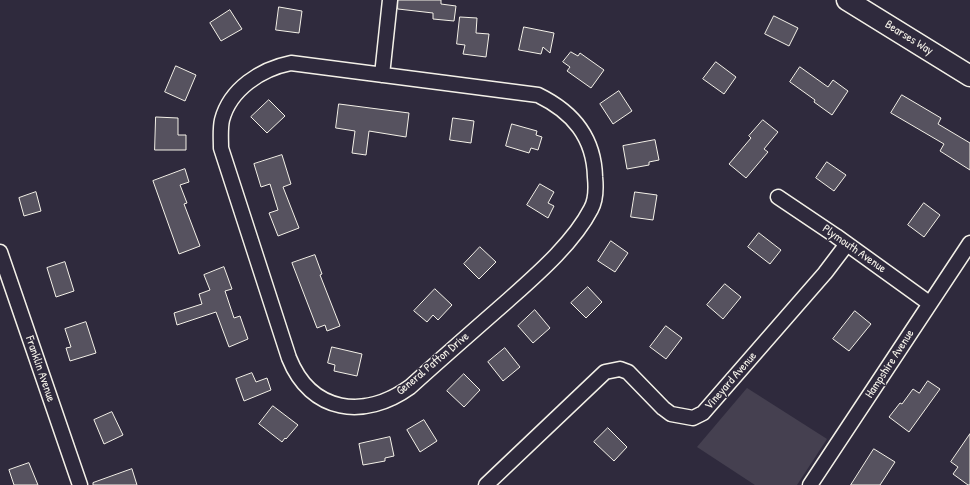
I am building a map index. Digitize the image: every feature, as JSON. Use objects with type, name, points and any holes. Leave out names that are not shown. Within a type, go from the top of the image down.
[{"type":"main road","name":"Bearses Way","points":[[847,0],[970,76]]},
{"type":"street","points":[[382,75],[390,0]]},
{"type":"street","name":"General Patton Drive","points":[[291,63],[382,75],[538,95],[553,102],[576,122],[585,134],[593,159],[596,189],[592,208],[580,227],[540,271],[416,382],[397,396],[386,401],[363,407],[350,407],[324,400],[313,394],[304,385],[291,365],[221,148],[220,127],[227,107],[232,98],[241,88],[252,79],[277,66],[291,63]]},
{"type":"street","name":"Plymouth Avenue","points":[[778,196],[929,303]]},
{"type":"street","name":"Hampshire Avenue","points":[[810,485],[970,243]]},
{"type":"street","name":"Vineyard Avenue","points":[[486,485],[605,372],[620,369],[628,372],[663,408],[671,414],[693,418],[703,413],[825,273],[847,244]]},
{"type":"street","name":"Franklin Avenue","points":[[0,252],[80,485]]},
{"type":"shaded area","points":[[747,388],[827,439],[797,485],[755,485],[697,447]]},
{"type":"building","points":[[398,0],[441,0],[441,4],[456,6],[454,21],[433,19],[433,13],[398,9]]},
{"type":"building","points":[[279,7],[302,11],[299,33],[276,30]]},
{"type":"building","points":[[230,10],[242,29],[221,41],[210,23]]},
{"type":"building","points":[[774,16],[798,28],[789,46],[765,34]]},
{"type":"building","points":[[460,17],[477,18],[476,33],[489,34],[486,57],[463,54],[465,45],[457,44]]},
{"type":"building","points":[[524,27],[554,33],[550,53],[543,47],[541,54],[519,50]]},
{"type":"building","points":[[571,52],[578,56],[580,53],[604,70],[591,88],[567,71],[570,67],[563,62]]},
{"type":"building","points":[[716,62],[736,77],[724,94],[703,79]]},
{"type":"building","points":[[176,66],[196,75],[185,101],[165,92]]},
{"type":"building","points":[[800,67],[828,87],[833,80],[848,91],[832,115],[814,102],[815,100],[790,82]]},
{"type":"building","points":[[619,91],[632,111],[613,124],[600,104]]},
{"type":"building","points":[[902,95],[941,118],[938,124],[970,143],[970,170],[940,151],[944,144],[891,113]]},
{"type":"building","points":[[269,100],[285,116],[267,133],[251,117]]},
{"type":"building","points":[[339,104],[409,113],[406,137],[369,131],[366,155],[352,153],[355,131],[336,128]]},
{"type":"building","points":[[156,117],[178,118],[178,135],[186,135],[186,150],[155,150]]},
{"type":"building","points":[[453,118],[474,121],[471,143],[450,140]]},
{"type":"building","points":[[763,120],[778,132],[764,149],[768,152],[746,178],[729,164],[751,138],[749,136]]},
{"type":"building","points":[[512,124],[537,131],[536,135],[542,137],[538,150],[531,148],[529,153],[506,146]]},
{"type":"building","points":[[655,140],[659,160],[649,162],[649,165],[627,169],[623,146]]},
{"type":"building","points":[[282,155],[291,184],[283,187],[299,228],[278,236],[269,213],[278,210],[270,184],[261,187],[254,164]]},
{"type":"building","points":[[827,162],[846,175],[834,191],[816,178]]},
{"type":"building","points":[[185,169],[189,182],[180,185],[187,203],[184,204],[200,246],[179,254],[153,181]]},
{"type":"building","points":[[540,184],[554,192],[548,203],[554,206],[548,218],[527,205]]},
{"type":"building","points":[[36,192],[41,211],[24,216],[19,198]]},
{"type":"building","points":[[635,192],[657,195],[653,220],[631,217]]},
{"type":"building","points":[[924,203],[940,215],[924,237],[908,225]]},
{"type":"building","points":[[759,233],[781,250],[770,264],[748,247]]},
{"type":"building","points":[[611,241],[628,253],[615,272],[598,261]]},
{"type":"building","points":[[480,247],[496,262],[479,279],[464,264]]},
{"type":"building","points":[[315,255],[322,274],[320,275],[340,326],[327,331],[325,325],[317,328],[292,263]]},
{"type":"building","points":[[65,262],[74,291],[56,297],[47,268]]},
{"type":"building","points":[[224,267],[232,289],[225,291],[234,318],[240,316],[248,339],[229,347],[216,312],[177,325],[174,313],[202,304],[199,294],[210,290],[204,275]]},
{"type":"building","points":[[725,284],[741,297],[723,319],[707,305]]},
{"type":"building","points":[[588,287],[602,302],[586,318],[571,303]]},
{"type":"building","points":[[435,289],[452,305],[438,320],[433,315],[427,322],[414,311]]},
{"type":"building","points":[[535,310],[550,328],[533,343],[518,326]]},
{"type":"building","points":[[855,311],[871,324],[849,351],[833,339]]},
{"type":"building","points":[[86,322],[96,353],[70,361],[66,348],[71,347],[65,329]]},
{"type":"building","points":[[666,326],[682,338],[666,359],[650,347]]},
{"type":"building","points":[[332,347],[362,354],[357,376],[334,371],[335,365],[328,363]]},
{"type":"building","points":[[505,348],[520,367],[503,381],[488,362]]},
{"type":"building","points":[[252,373],[256,382],[267,378],[271,390],[244,401],[236,379]]},
{"type":"building","points":[[464,374],[480,390],[464,407],[447,391]]},
{"type":"building","points":[[928,381],[940,389],[909,432],[889,417],[900,403],[902,404],[913,389],[919,393]]},
{"type":"building","points":[[273,406],[298,425],[282,442],[259,424]]},
{"type":"building","points":[[112,412],[123,435],[104,444],[94,420]]},
{"type":"building","points":[[424,420],[437,441],[420,452],[407,430]]},
{"type":"building","points":[[608,428],[627,447],[614,461],[594,442]]},
{"type":"building","points":[[970,434],[970,485],[968,485],[953,474],[958,467],[951,462]]},
{"type":"building","points":[[390,437],[394,456],[385,458],[385,461],[363,465],[359,444]]},
{"type":"building","points":[[874,449],[895,462],[880,485],[851,485]]},
{"type":"building","points":[[29,463],[38,485],[14,485],[9,470]]},
{"type":"building","points":[[132,469],[137,485],[93,485],[93,483]]}]
